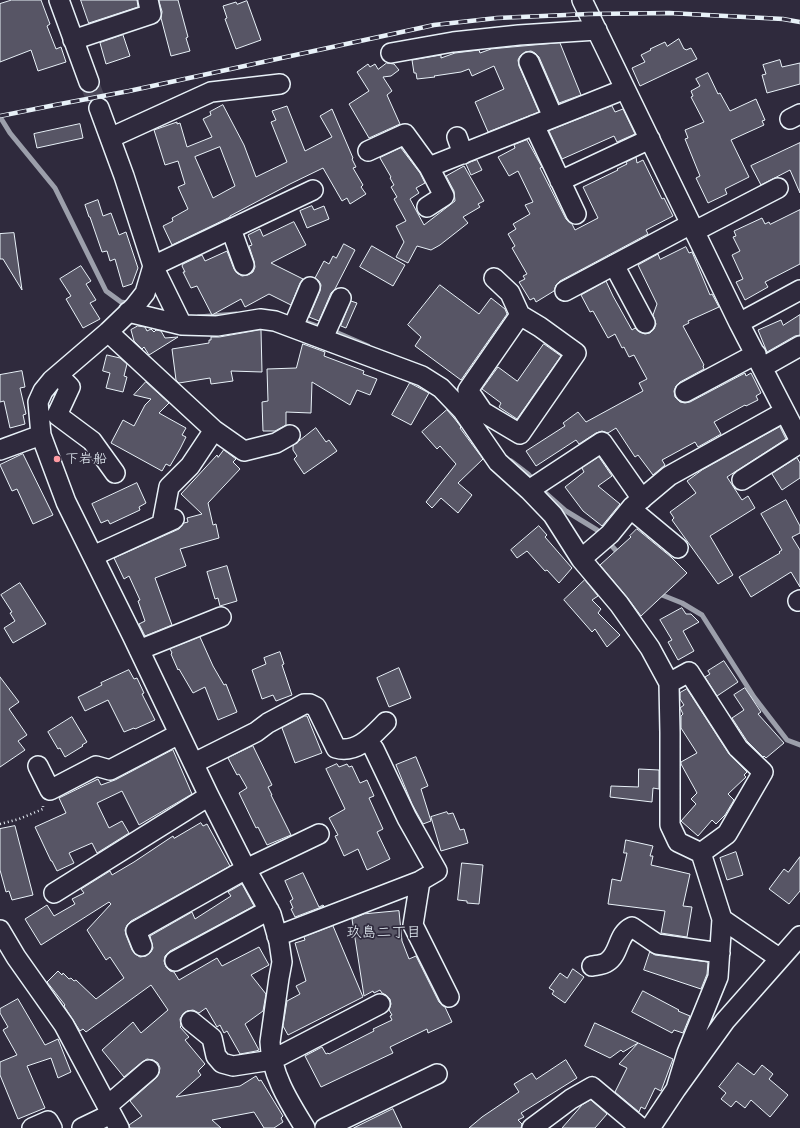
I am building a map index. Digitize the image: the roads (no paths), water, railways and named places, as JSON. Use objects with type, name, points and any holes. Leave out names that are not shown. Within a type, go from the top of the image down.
[{"type":"street","points":[[59,0],[89,82]]},
{"type":"street","points":[[74,40],[151,14],[148,0]]},
{"type":"street","points":[[582,0],[739,323],[800,442],[742,480]]},
{"type":"street","points":[[391,53],[453,42],[597,30]]},
{"type":"street","points":[[529,62],[553,117]]},
{"type":"street","points":[[110,138],[211,92],[280,84]]},
{"type":"street","points":[[428,167],[460,145],[534,125],[625,89]]},
{"type":"street","points":[[99,108],[124,176],[153,266],[182,325]]},
{"type":"street","points":[[534,125],[576,214]]},
{"type":"street","points":[[368,151],[405,134],[428,167],[444,196],[427,208]]},
{"type":"street","points":[[560,181],[650,139]]},
{"type":"street","points":[[566,291],[614,265],[778,188]]},
{"type":"street","points":[[305,1128],[284,1094],[275,1072],[270,1052],[270,1042],[282,962],[277,936],[269,910],[246,869],[209,796],[140,650],[66,502],[41,435],[38,402],[43,391],[58,375],[108,332],[135,305],[145,293],[153,266],[313,190]]},
{"type":"street","points":[[231,229],[244,264]]},
{"type":"street","points":[[614,265],[644,323]]},
{"type":"street","points":[[135,305],[182,325],[217,326],[260,319],[275,321],[294,327],[422,376],[441,388],[463,410],[476,420],[520,434],[576,353],[540,326],[520,315],[510,293],[494,278]]},
{"type":"street","points":[[294,327],[310,287]]},
{"type":"street","points":[[739,323],[800,290]]},
{"type":"street","points":[[323,337],[341,298]]},
{"type":"street","points":[[520,315],[468,390],[476,420],[498,462],[537,485],[553,515],[581,559],[619,604],[650,648],[669,683],[670,824],[678,842],[701,853],[722,919],[718,976],[687,1053],[676,1088]]},
{"type":"street","points":[[108,332],[214,430],[244,451],[276,443],[290,435]]},
{"type":"street","points":[[685,392],[759,360],[800,346]]},
{"type":"street","points":[[58,375],[70,387],[57,415],[92,441],[115,473]]},
{"type":"street","points":[[581,559],[606,537],[636,504],[669,476],[784,412]]},
{"type":"street","points":[[94,556],[169,521],[170,487],[190,466],[214,430]]},
{"type":"street","points":[[0,450],[41,435]]},
{"type":"street","points":[[537,485],[602,442],[636,504],[678,548]]},
{"type":"street","points":[[140,650],[221,617]]},
{"type":"street","points":[[669,683],[689,672],[738,748],[763,772],[727,834],[701,853]]},
{"type":"street","points":[[194,763],[256,732],[268,723],[304,704],[310,704],[316,707],[336,748],[342,750],[357,746],[367,740],[386,722]]},
{"type":"street","points":[[38,766],[50,790],[96,766],[110,770],[179,734]]},
{"type":"street","points":[[277,936],[420,881],[437,871],[407,818],[374,748]]},
{"type":"street","points":[[54,893],[209,796]]},
{"type":"street","points":[[142,946],[136,931],[246,869],[319,834]]},
{"type":"street","points":[[420,881],[413,926],[449,997]]},
{"type":"street","points":[[176,962],[269,910]]},
{"type":"street","points":[[722,919],[780,958]]},
{"type":"street","points":[[592,966],[608,962],[613,956],[625,930],[632,927],[657,944],[720,953]]},
{"type":"street","points":[[0,930],[16,957],[64,1024],[113,1116]]},
{"type":"street","points":[[650,1128],[676,1088],[725,1021],[800,936]]},
{"type":"street","points":[[191,1022],[212,1038],[216,1056],[222,1063],[233,1066],[272,1060],[380,1004]]},
{"type":"street","points":[[82,1128],[113,1116],[149,1070]]},
{"type":"street","points":[[325,1128],[437,1074]]},
{"type":"street","points":[[532,1128],[570,1099],[592,1087],[642,1128]]},
{"type":"street","points":[[32,1128],[48,1122],[52,1128]]},
{"type":"waterway","points":[[2,120],[10,133],[55,188],[106,291],[121,302],[132,304]]},
{"type":"waterway","points":[[198,317],[236,314]]},
{"type":"waterway","points":[[300,320],[323,328]]},
{"type":"waterway","points":[[331,330],[368,346]]},
{"type":"waterway","points":[[511,461],[528,474],[535,482]]},
{"type":"waterway","points":[[540,488],[566,511],[597,530],[621,556]]},
{"type":"waterway","points":[[657,593],[682,603],[702,615],[754,697],[787,740],[800,745]]},
{"type":"tunnel","points":[[89,82],[99,108]]},
{"type":"railway","points":[[0,116],[129,91],[434,25],[497,18],[589,14],[669,13],[783,19],[800,22]]},
{"type":"place","name":"下岩船","points":[[57,459]]},
{"type":"district","name":"玖島二丁目","points":[[384,933]]}]
